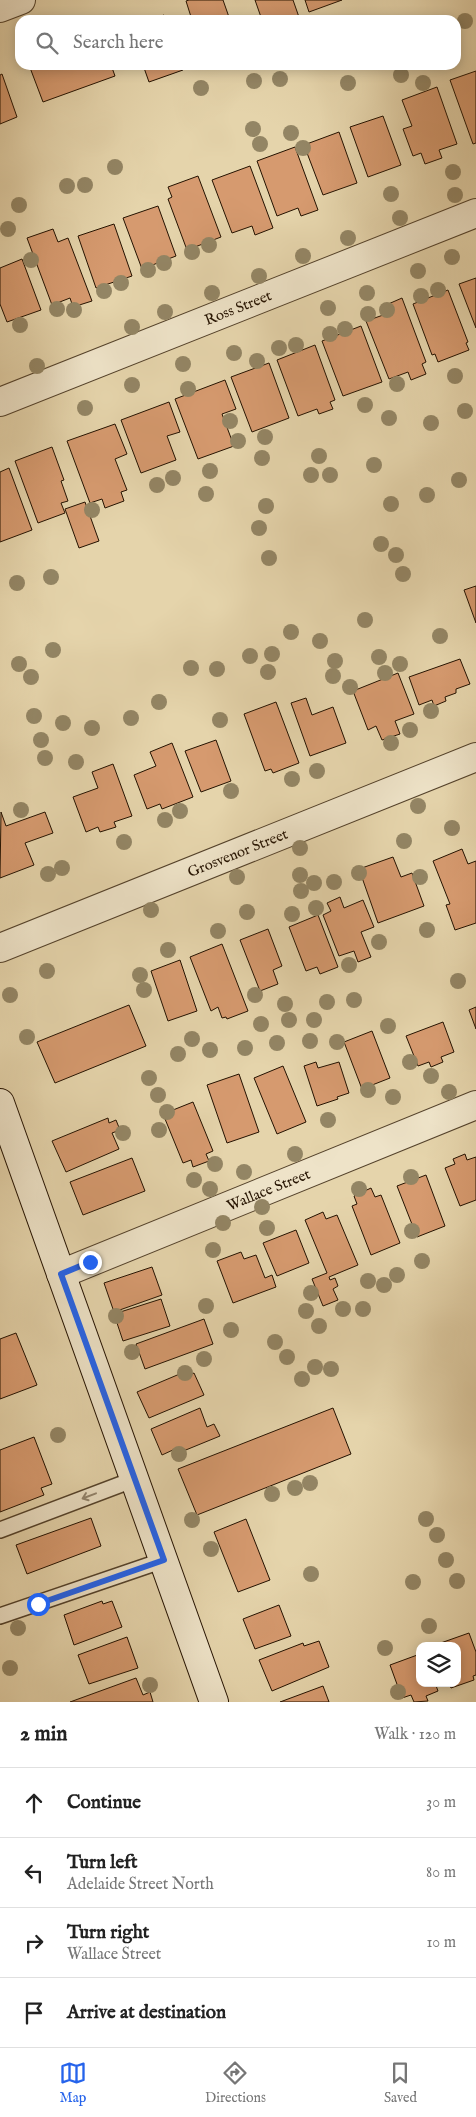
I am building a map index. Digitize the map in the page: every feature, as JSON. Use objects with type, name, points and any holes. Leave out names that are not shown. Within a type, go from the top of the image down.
[{"type":"street","points":[[0,8],[21,0]]},
{"type":"street","name":"Ross Street","points":[[0,402],[476,213]]},
{"type":"street","name":"Grosvenor Street","points":[[0,948],[476,757]]},
{"type":"street","points":[[0,1103],[214,1702]]},
{"type":"street","name":"Wallace Street","points":[[61,1274],[476,1105]]},
{"type":"lane","points":[[0,1530],[134,1480]]},
{"type":"lane","points":[[0,1616],[164,1560]]},
{"type":"building","points":[[223,0],[228,15],[190,15],[186,1]]},
{"type":"building","points":[[255,0],[293,0],[298,15],[260,15]]},
{"type":"building","points":[[305,0],[342,0],[309,12]]},
{"type":"building","points":[[31,70],[113,70],[115,76],[43,102]]},
{"type":"building","points":[[145,70],[183,70],[149,82]]},
{"type":"building","points":[[476,71],[476,143],[473,144],[450,80]]},
{"type":"building","points":[[2,74],[17,117],[0,124],[0,75]]},
{"type":"building","points":[[437,87],[457,144],[439,150],[442,158],[425,164],[421,153],[413,156],[403,129],[412,126],[402,100]]},
{"type":"building","points":[[383,116],[401,165],[368,177],[350,127]]},
{"type":"building","points":[[339,132],[357,183],[323,195],[304,145]]},
{"type":"building","points":[[295,147],[318,210],[301,216],[298,208],[277,216],[257,161]]},
{"type":"building","points":[[250,166],[273,228],[255,235],[252,226],[232,233],[212,180]]},
{"type":"building","points":[[198,176],[221,237],[187,250],[168,199],[172,197],[168,187]]},
{"type":"building","points":[[158,206],[176,256],[142,269],[123,218]]},
{"type":"building","points":[[114,224],[132,276],[96,288],[78,236]]},
{"type":"building","points":[[53,229],[58,242],[68,238],[92,301],[73,307],[70,298],[52,305],[27,238]]},
{"type":"building","points":[[22,259],[41,310],[7,322],[0,304],[0,268]]},
{"type":"building","points":[[476,278],[476,328],[459,284]]},
{"type":"building","points":[[448,290],[468,342],[466,343],[469,350],[438,362],[435,354],[432,355],[413,304]]},
{"type":"building","points":[[402,298],[426,362],[422,364],[426,374],[411,380],[408,372],[389,379],[366,321],[389,313],[386,305]]},
{"type":"building","points":[[361,326],[382,382],[343,396],[322,341]]},
{"type":"building","points":[[315,345],[335,400],[330,402],[333,409],[319,414],[317,409],[298,416],[277,360]]},
{"type":"building","points":[[269,363],[289,418],[252,432],[231,377]]},
{"type":"building","points":[[225,380],[236,409],[222,414],[234,446],[198,459],[175,399]]},
{"type":"building","points":[[169,402],[180,432],[167,436],[176,460],[141,473],[121,420]]},
{"type":"building","points":[[115,424],[127,454],[115,459],[127,490],[121,492],[124,501],[105,508],[102,499],[90,503],[67,441]]},
{"type":"building","points":[[52,447],[64,480],[61,481],[68,501],[61,503],[65,513],[38,523],[15,461]]},
{"type":"building","points":[[9,468],[32,530],[0,542],[0,472]]},
{"type":"building","points":[[85,502],[99,541],[79,548],[65,509]]},
{"type":"building","points":[[476,586],[476,623],[464,590]]},
{"type":"building","points":[[460,659],[470,684],[456,689],[456,693],[445,697],[446,701],[434,706],[432,700],[419,705],[409,677]]},
{"type":"building","points":[[398,673],[414,714],[395,721],[400,734],[382,740],[376,726],[368,730],[353,691]]},
{"type":"building","points":[[306,698],[312,715],[333,707],[346,743],[310,756],[291,703]]},
{"type":"building","points":[[276,702],[299,763],[273,773],[271,769],[265,771],[244,714]]},
{"type":"building","points":[[216,740],[231,781],[201,792],[185,751]]},
{"type":"building","points":[[172,743],[193,797],[162,809],[160,804],[147,809],[134,775],[156,766],[150,752]]},
{"type":"building","points":[[113,764],[132,816],[114,822],[116,827],[100,832],[98,827],[86,832],[73,797],[98,788],[92,772]]},
{"type":"building","points":[[1,812],[6,826],[45,812],[53,833],[25,843],[34,865],[0,878]]},
{"type":"building","points":[[462,849],[468,864],[476,861],[476,923],[455,930],[446,905],[450,904],[433,861]]},
{"type":"building","points":[[393,857],[401,877],[412,873],[424,906],[378,923],[359,869]]},
{"type":"building","points":[[340,897],[344,908],[363,900],[374,927],[361,932],[371,957],[358,962],[354,951],[339,956],[323,915],[331,911],[327,903]]},
{"type":"building","points":[[318,915],[338,967],[320,974],[317,967],[306,971],[289,927]]},
{"type":"building","points":[[268,929],[282,966],[273,970],[278,984],[260,991],[240,940]]},
{"type":"building","points":[[222,944],[248,1011],[227,1019],[226,1017],[222,1018],[218,1007],[211,1011],[190,957]]},
{"type":"building","points":[[180,960],[197,1011],[168,1021],[151,971]]},
{"type":"building","points":[[129,1005],[146,1046],[55,1083],[37,1042]]},
{"type":"building","points":[[476,1007],[476,1029],[469,1010]]},
{"type":"building","points":[[443,1022],[454,1052],[441,1057],[443,1062],[431,1067],[429,1062],[418,1066],[406,1036]]},
{"type":"building","points":[[372,1031],[390,1078],[362,1089],[344,1042]]},
{"type":"building","points":[[316,1062],[318,1068],[339,1062],[349,1093],[317,1106],[304,1066]]},
{"type":"building","points":[[283,1066],[306,1122],[277,1134],[254,1078]]},
{"type":"building","points":[[239,1074],[259,1132],[227,1143],[207,1085]]},
{"type":"building","points":[[193,1102],[213,1151],[206,1154],[209,1161],[193,1167],[191,1160],[183,1163],[163,1114]]},
{"type":"building","points":[[108,1118],[109,1123],[116,1120],[120,1130],[112,1133],[119,1149],[66,1172],[52,1141]]},
{"type":"building","points":[[465,1154],[467,1160],[476,1157],[476,1200],[460,1206],[445,1168],[455,1164],[453,1159]]},
{"type":"building","points":[[132,1158],[145,1191],[83,1215],[70,1182]]},
{"type":"building","points":[[426,1175],[445,1226],[417,1237],[397,1186]]},
{"type":"building","points":[[371,1188],[375,1197],[381,1195],[400,1243],[371,1255],[352,1206],[357,1204],[354,1196]]},
{"type":"building","points":[[323,1212],[326,1219],[337,1215],[358,1265],[329,1277],[330,1280],[335,1278],[338,1286],[333,1289],[338,1300],[323,1306],[312,1279],[327,1273],[305,1220]]},
{"type":"building","points":[[296,1230],[309,1263],[277,1276],[263,1243]]},
{"type":"building","points":[[241,1252],[244,1259],[256,1255],[265,1278],[272,1275],[276,1287],[233,1303],[217,1261]]},
{"type":"building","points":[[152,1267],[162,1295],[114,1312],[104,1283]]},
{"type":"building","points":[[161,1299],[170,1326],[123,1341],[114,1314]]},
{"type":"building","points":[[204,1319],[213,1344],[145,1369],[136,1344]]},
{"type":"building","points":[[16,1333],[37,1385],[0,1399],[0,1339]]},
{"type":"building","points":[[182,1373],[185,1377],[194,1373],[204,1395],[149,1418],[137,1392]]},
{"type":"building","points":[[200,1408],[207,1427],[214,1424],[220,1436],[176,1454],[175,1449],[162,1455],[151,1429]]},
{"type":"building","points":[[333,1408],[351,1454],[197,1515],[178,1469]]},
{"type":"building","points":[[34,1437],[52,1484],[41,1488],[44,1495],[0,1512],[0,1450]]},
{"type":"building","points":[[91,1518],[101,1546],[27,1574],[16,1545]]},
{"type":"building","points":[[246,1519],[270,1580],[238,1592],[214,1532]]},
{"type":"building","points":[[102,1601],[103,1604],[112,1601],[122,1627],[74,1645],[64,1615]]},
{"type":"building","points":[[279,1605],[291,1636],[255,1649],[243,1619]]},
{"type":"building","points":[[469,1633],[476,1652],[476,1675],[473,1676],[474,1680],[461,1685],[461,1642],[444,1642]]},
{"type":"building","points":[[127,1637],[138,1668],[89,1684],[78,1655]]},
{"type":"building","points":[[319,1641],[329,1667],[272,1691],[259,1660],[303,1643],[304,1646]]},
{"type":"building","points":[[416,1655],[416,1687],[436,1687],[438,1691],[426,1696],[428,1701],[414,1702],[411,1695],[402,1698],[390,1665]]},
{"type":"building","points":[[136,1678],[143,1695],[150,1692],[153,1702],[70,1702]]},
{"type":"building","points":[[323,1686],[329,1702],[280,1702]]},
{"type":"route","points":[[38,1604],[164,1560],[61,1274],[90,1262]]}]
